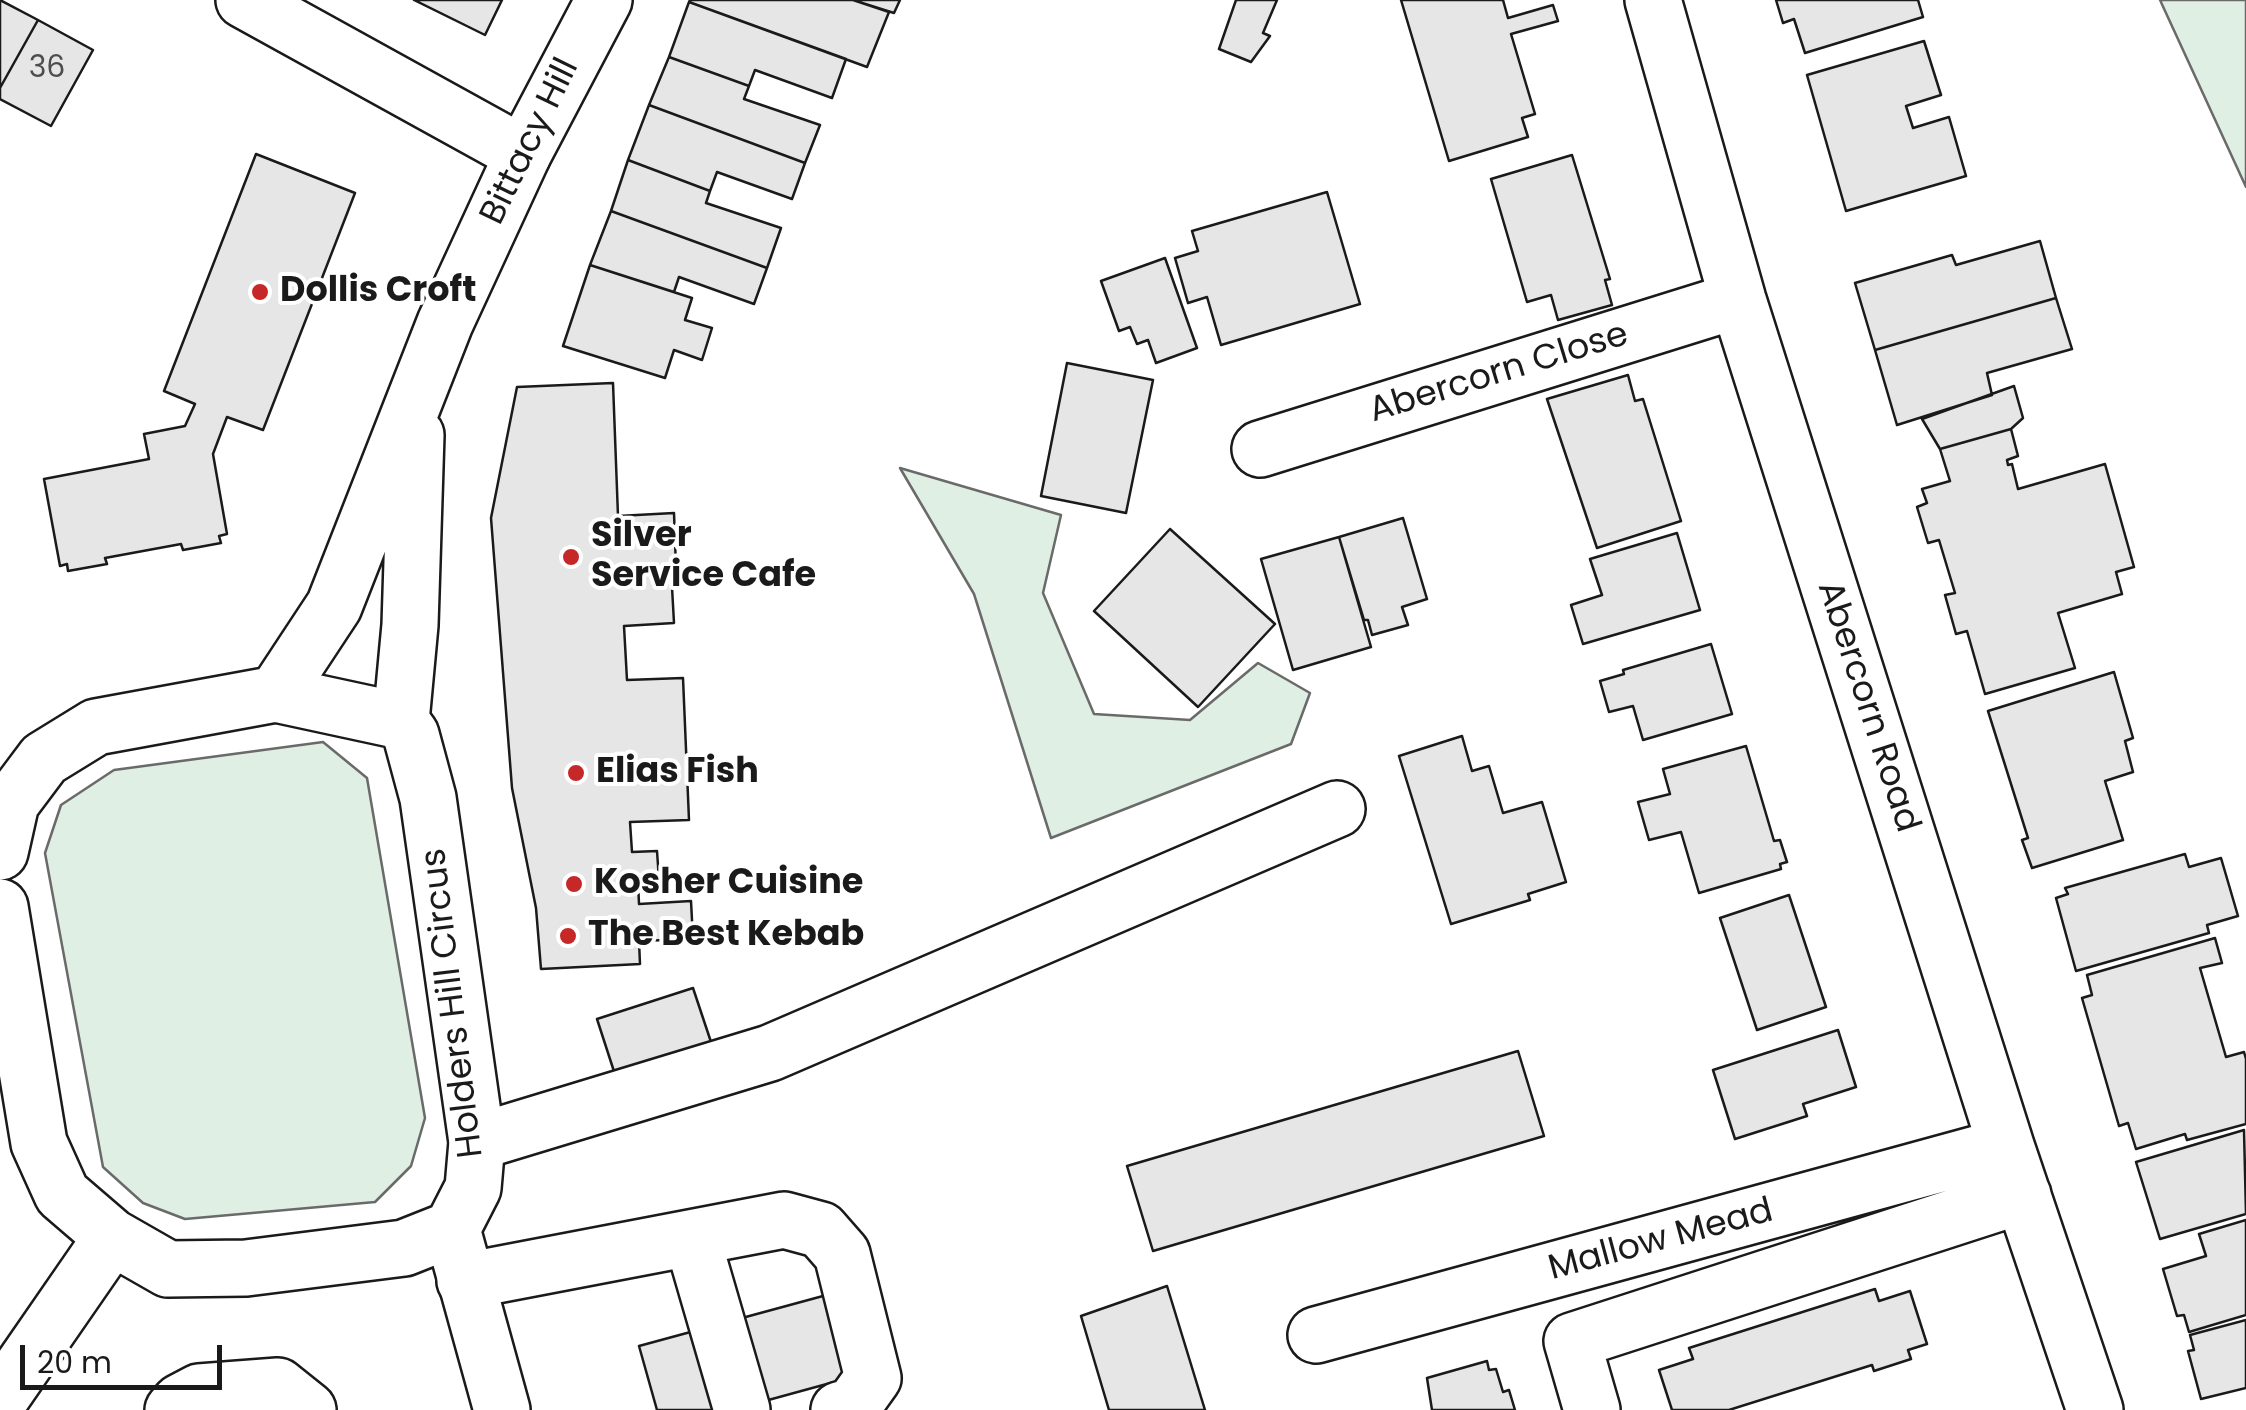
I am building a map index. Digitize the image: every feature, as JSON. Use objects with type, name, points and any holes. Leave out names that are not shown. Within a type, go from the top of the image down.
[{"type":"main road","points":[[244,0],[522,154]]},
{"type":"main road","name":"Bittacy Hill","points":[[276,694],[334,606],[445,323],[522,154],[604,0]]},
{"type":"main road","name":"Abercorn Road","points":[[1653,0],[1738,300],[2095,1410]]},
{"type":"main road","name":"Abercorn Close","points":[[1260,449],[1738,300]]},
{"type":"main road","name":"Bittacy Hill","points":[[401,721],[410,625],[418,398]]},
{"type":"main road","points":[[4,817],[44,758],[96,727],[276,694],[401,721]]},
{"type":"main road","name":"Holders Hill Circus","points":[[401,721],[412,735],[428,798],[477,1142],[474,1188],[452,1228]]},
{"type":"main road","points":[[477,1142],[770,1053],[1337,809]]},
{"type":"main road","points":[[0,907],[39,1143],[62,1194],[112,1237],[168,1269],[227,1268],[404,1248],[452,1228],[502,1410]]},
{"type":"main road","points":[[1592,1410],[1572,1341],[2015,1171]]},
{"type":"main road","name":"Mallow Mead","points":[[1316,1335],[2015,1171]]},
{"type":"main road","points":[[465,1281],[784,1220],[821,1230],[842,1254],[872,1378],[853,1406],[838,1410]]},
{"type":"main road","points":[[0,1399],[112,1237]]},
{"type":"main road","points":[[692,1238],[742,1410]]},
{"type":"main road","points":[[174,1410],[199,1392],[278,1386],[308,1410]]},
{"type":"green space","points":[[2160,0],[2246,0],[2246,187]]},
{"type":"green space","points":[[900,468],[1061,515],[1043,593],[1094,714],[1190,720],[1258,663],[1310,693],[1291,744],[1051,838],[974,594]]},
{"type":"green space","points":[[323,742],[367,778],[425,1118],[411,1166],[375,1202],[185,1219],[143,1203],[103,1167],[45,853],[61,805],[114,770]]},
{"type":"building","points":[[0,0],[38,20],[0,88]]},
{"type":"building","points":[[414,0],[502,0],[485,35]]},
{"type":"building","points":[[690,0],[853,0],[889,12],[867,67]]},
{"type":"building","points":[[853,0],[900,0],[894,13]]},
{"type":"building","points":[[1236,0],[1277,0],[1263,33],[1270,36],[1251,62],[1219,49]]},
{"type":"building","points":[[1401,0],[1503,0],[1508,18],[1553,5],[1558,21],[1511,34],[1535,114],[1522,118],[1528,137],[1449,161]]},
{"type":"building","points":[[1776,0],[1918,0],[1923,17],[1805,53],[1794,19],[1783,23]]},
{"type":"building","points":[[689,2],[846,59],[832,98],[755,70],[749,86],[669,57]]},
{"type":"building","points":[[38,20],[93,50],[51,126],[0,99],[0,88]]},
{"type":"building","points":[[1924,41],[1941,95],[1906,106],[1913,128],[1949,117],[1966,176],[1846,211],[1807,75]]},
{"type":"building","points":[[669,57],[749,86],[744,99],[820,125],[805,163],[649,105]]},
{"type":"building","points":[[649,105],[805,163],[792,199],[717,172],[710,191],[628,160]]},
{"type":"building","name":"Dollis Croft","points":[[256,154],[355,193],[263,430],[227,417],[213,454],[227,534],[219,536],[221,543],[183,550],[181,544],[105,558],[107,564],[68,571],[67,564],[60,566],[44,479],[149,459],[144,434],[185,426],[195,404],[164,391]]},
{"type":"building","points":[[1572,155],[1610,279],[1605,280],[1612,305],[1558,320],[1551,295],[1527,302],[1491,179]]},
{"type":"building","points":[[628,160],[710,191],[706,203],[781,228],[767,268],[611,211]]},
{"type":"building","points":[[1327,192],[1360,304],[1221,345],[1207,297],[1188,303],[1175,258],[1198,251],[1192,231]]},
{"type":"building","points":[[611,211],[767,268],[754,304],[679,277],[674,292],[590,265]]},
{"type":"building","points":[[2040,241],[2056,298],[1875,350],[1855,283],[1952,255],[1956,265]]},
{"type":"building","points":[[1165,258],[1197,348],[1156,363],[1148,340],[1137,344],[1130,327],[1119,331],[1101,281]]},
{"type":"building","points":[[590,265],[692,298],[685,320],[712,328],[702,360],[674,350],[665,378],[563,346]]},
{"type":"building","points":[[2056,298],[2072,349],[1987,373],[1992,395],[1897,425],[1875,350]]},
{"type":"building","points":[[1067,363],[1153,380],[1126,513],[1041,496]]},
{"type":"building","points":[[1628,375],[1635,401],[1643,399],[1681,521],[1597,548],[1547,399]]},
{"type":"building","points":[[613,383],[618,516],[674,513],[674,623],[624,626],[627,680],[683,678],[689,820],[630,822],[632,852],[657,851],[659,880],[638,881],[639,904],[691,901],[693,939],[639,941],[640,964],[541,969],[536,908],[512,788],[491,518],[517,387]]},
{"type":"building","points":[[2014,386],[2023,418],[2011,429],[1940,449],[1922,419]]},
{"type":"building","points":[[2011,429],[2018,456],[2007,460],[2008,465],[2012,464],[2018,489],[2105,464],[2134,567],[2116,572],[2122,594],[2058,613],[2075,668],[1985,694],[1967,631],[1956,634],[1945,595],[1955,593],[1939,540],[1928,543],[1917,507],[1927,503],[1922,489],[1950,481],[1940,449]]},
{"type":"building","points":[[1403,518],[1427,599],[1402,607],[1408,625],[1372,635],[1339,537]]},
{"type":"building","points":[[1170,529],[1275,624],[1198,707],[1094,611]]},
{"type":"building","points":[[1677,533],[1700,610],[1583,644],[1571,605],[1602,595],[1590,559]]},
{"type":"building","points":[[1339,537],[1371,647],[1293,670],[1261,559]]},
{"type":"building","points":[[1711,644],[1732,714],[1643,740],[1633,706],[1609,712],[1600,681],[1624,674],[1623,670]]},
{"type":"building","points":[[2114,672],[2133,738],[2125,741],[2133,772],[2105,781],[2123,840],[2032,868],[2022,840],[2028,838],[1988,711]]},
{"type":"building","points":[[1462,736],[1472,771],[1489,766],[1503,813],[1542,802],[1566,882],[1528,894],[1530,900],[1451,924],[1399,756]]},
{"type":"building","points":[[1746,746],[1774,841],[1780,840],[1787,862],[1780,864],[1781,869],[1699,893],[1681,832],[1649,840],[1638,802],[1670,794],[1663,769]]},
{"type":"building","points":[[2185,854],[2189,867],[2221,858],[2238,916],[2207,925],[2209,933],[2076,971],[2056,898],[2068,894],[2065,888]]},
{"type":"building","points":[[1789,895],[1826,1007],[1757,1030],[1720,918]]},
{"type":"building","points":[[2215,938],[2222,963],[2200,968],[2226,1057],[2244,1052],[2246,1124],[2187,1140],[2185,1134],[2136,1149],[2128,1123],[2119,1126],[2082,998],[2092,995],[2087,975]]},
{"type":"building","points":[[693,988],[717,1060],[621,1093],[597,1019]]},
{"type":"building","points":[[1838,1030],[1856,1087],[1803,1104],[1807,1116],[1735,1139],[1713,1070]]},
{"type":"building","points":[[1518,1051],[1544,1136],[1153,1251],[1127,1166]]},
{"type":"building","points":[[2244,1130],[2246,1214],[2160,1239],[2136,1162]]},
{"type":"building","points":[[2246,1220],[2246,1315],[2189,1332],[2184,1315],[2177,1316],[2163,1269],[2206,1256],[2199,1234]]},
{"type":"building","points":[[1167,1286],[1205,1410],[1109,1410],[1081,1316]]},
{"type":"building","points":[[1875,1289],[1879,1301],[1910,1291],[1927,1344],[1908,1350],[1911,1359],[1874,1371],[1872,1365],[1729,1410],[1672,1410],[1659,1370],[1693,1359],[1689,1348]]},
{"type":"building","points":[[834,1293],[856,1376],[732,1410],[657,1410],[639,1346]]},
{"type":"building","points":[[2246,1320],[2246,1388],[2201,1399],[2188,1351],[2194,1350],[2190,1335]]},
{"type":"building","points":[[1487,1361],[1489,1370],[1496,1369],[1503,1392],[1509,1390],[1515,1410],[1432,1410],[1427,1378]]},
{"type":"place","name":"Dollis Croft","points":[[260,292]]},
{"type":"place","name":"Silver Service Cafe","points":[[571,557]]},
{"type":"place","name":"Elias Fish","points":[[576,773]]},
{"type":"place","name":"Kosher Cuisine","points":[[574,884]]},
{"type":"place","name":"The Best Kebab","points":[[568,936]]}]
